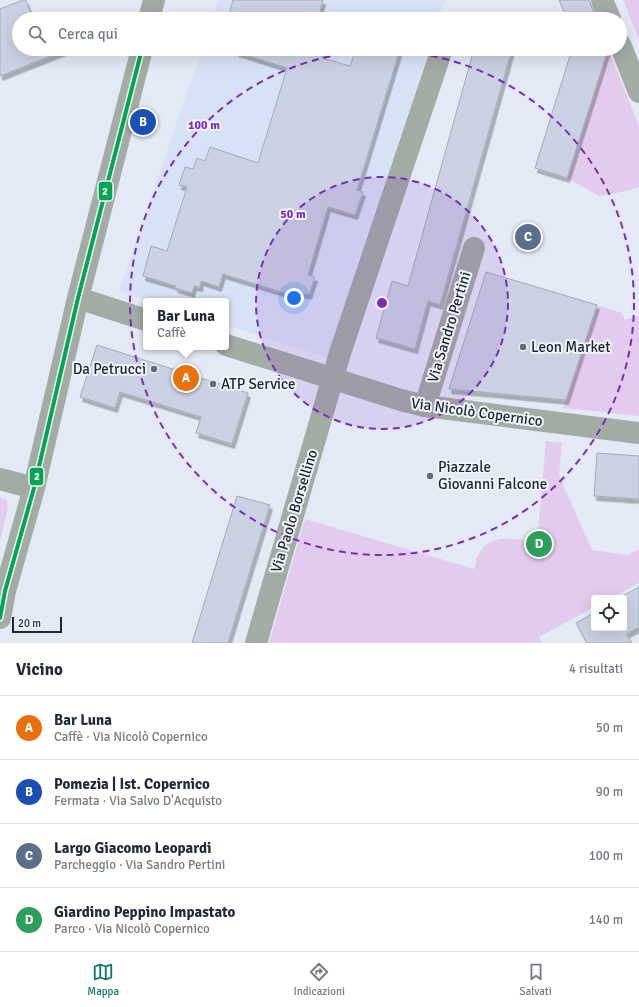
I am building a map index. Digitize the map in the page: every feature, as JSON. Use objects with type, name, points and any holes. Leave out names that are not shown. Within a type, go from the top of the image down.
[{"type":"street","points":[[151,12],[154,0]]},
{"type":"street","points":[[602,0],[607,12]]},
{"type":"street","points":[[0,618],[5,591],[34,488],[78,298],[140,56]]},
{"type":"street","name":"Via Paolo Borsellino","points":[[256,643],[343,346],[440,56]]},
{"type":"street","points":[[625,56],[639,92]]},
{"type":"street","name":"Via Sandro Pertini","points":[[425,406],[474,248]]},
{"type":"street","points":[[78,298],[143,319]]},
{"type":"street","name":"Via Nicolò Copernico","points":[[229,346],[425,406],[639,433]]},
{"type":"street","points":[[0,479],[34,488]]},
{"type":"shaded area","points":[[219,0],[445,0],[441,12],[215,12]]},
{"type":"shaded area","points":[[623,0],[639,0],[639,40]]},
{"type":"shaded area","points":[[200,56],[427,56],[332,359],[229,326],[229,298],[143,299],[119,291]]},
{"type":"shaded area","points":[[606,56],[611,56],[639,126],[639,187],[599,196],[567,178]]},
{"type":"shaded area","points":[[597,305],[622,313],[625,320],[639,316],[639,416],[563,408]]},
{"type":"shaded area","points":[[546,441],[562,443],[559,476],[592,550],[628,555],[639,549],[639,583],[617,595],[591,595],[591,609],[539,637],[542,643],[269,643],[305,519],[474,569],[477,557],[484,547],[491,542],[514,539],[537,542]]},
{"type":"shaded area","points":[[0,497],[6,500],[8,507],[0,541]]},
{"type":"building","points":[[26,0],[30,12],[12,12],[12,56],[51,56],[0,76],[0,9]]},
{"type":"building","points":[[233,0],[323,0],[320,12],[230,12]]},
{"type":"building","points":[[559,0],[589,0],[593,12],[564,12]]},
{"type":"building","points":[[249,56],[322,56],[322,58],[350,66],[354,56],[398,56],[357,190],[363,192],[355,215],[328,207],[308,275],[315,277],[309,295],[299,292],[297,297],[223,274],[219,287],[201,281],[200,287],[194,286],[192,293],[175,288],[176,286],[143,276],[151,246],[167,251],[187,187],[179,185],[185,167],[193,169],[197,158],[205,161],[210,147],[258,163],[287,68]]},
{"type":"building","points":[[472,56],[510,56],[440,305],[428,301],[415,349],[376,338],[392,281],[408,286]]},
{"type":"building","points":[[570,56],[606,56],[567,178],[535,168]]},
{"type":"building","name":"Leon Market","points":[[486,272],[597,305],[566,400],[449,389]]},
{"type":"building","points":[[97,345],[248,393],[232,444],[196,433],[201,417],[120,392],[115,408],[80,397]]},
{"type":"building","points":[[597,453],[639,456],[639,499],[594,496]]},
{"type":"building","points":[[237,496],[270,505],[228,643],[192,643]]},
{"type":"building","points":[[639,587],[639,627],[626,634],[632,643],[587,643],[576,623],[591,615],[591,631],[627,631],[627,595],[624,595]]},
{"type":"transit line","name":"2","points":[[0,618],[5,591],[34,488],[78,298],[140,56]]},
{"type":"place","name":"Pomezia | Ist. Copernico","points":[[143,122]]},
{"type":"place","name":"Largo Giacomo Leopardi","points":[[528,237]]},
{"type":"place","name":"Leon Market","points":[[523,347]]},
{"type":"place","name":"Da Petrucci","points":[[154,369]]},
{"type":"place","name":"Bar Luna","points":[[186,378]]},
{"type":"place","name":"ATP Service","points":[[213,384]]},
{"type":"place","name":"Piazzale Giovanni Falcone","points":[[430,476]]},
{"type":"place","name":"Giardino Peppino Impastato","points":[[539,544]]}]
